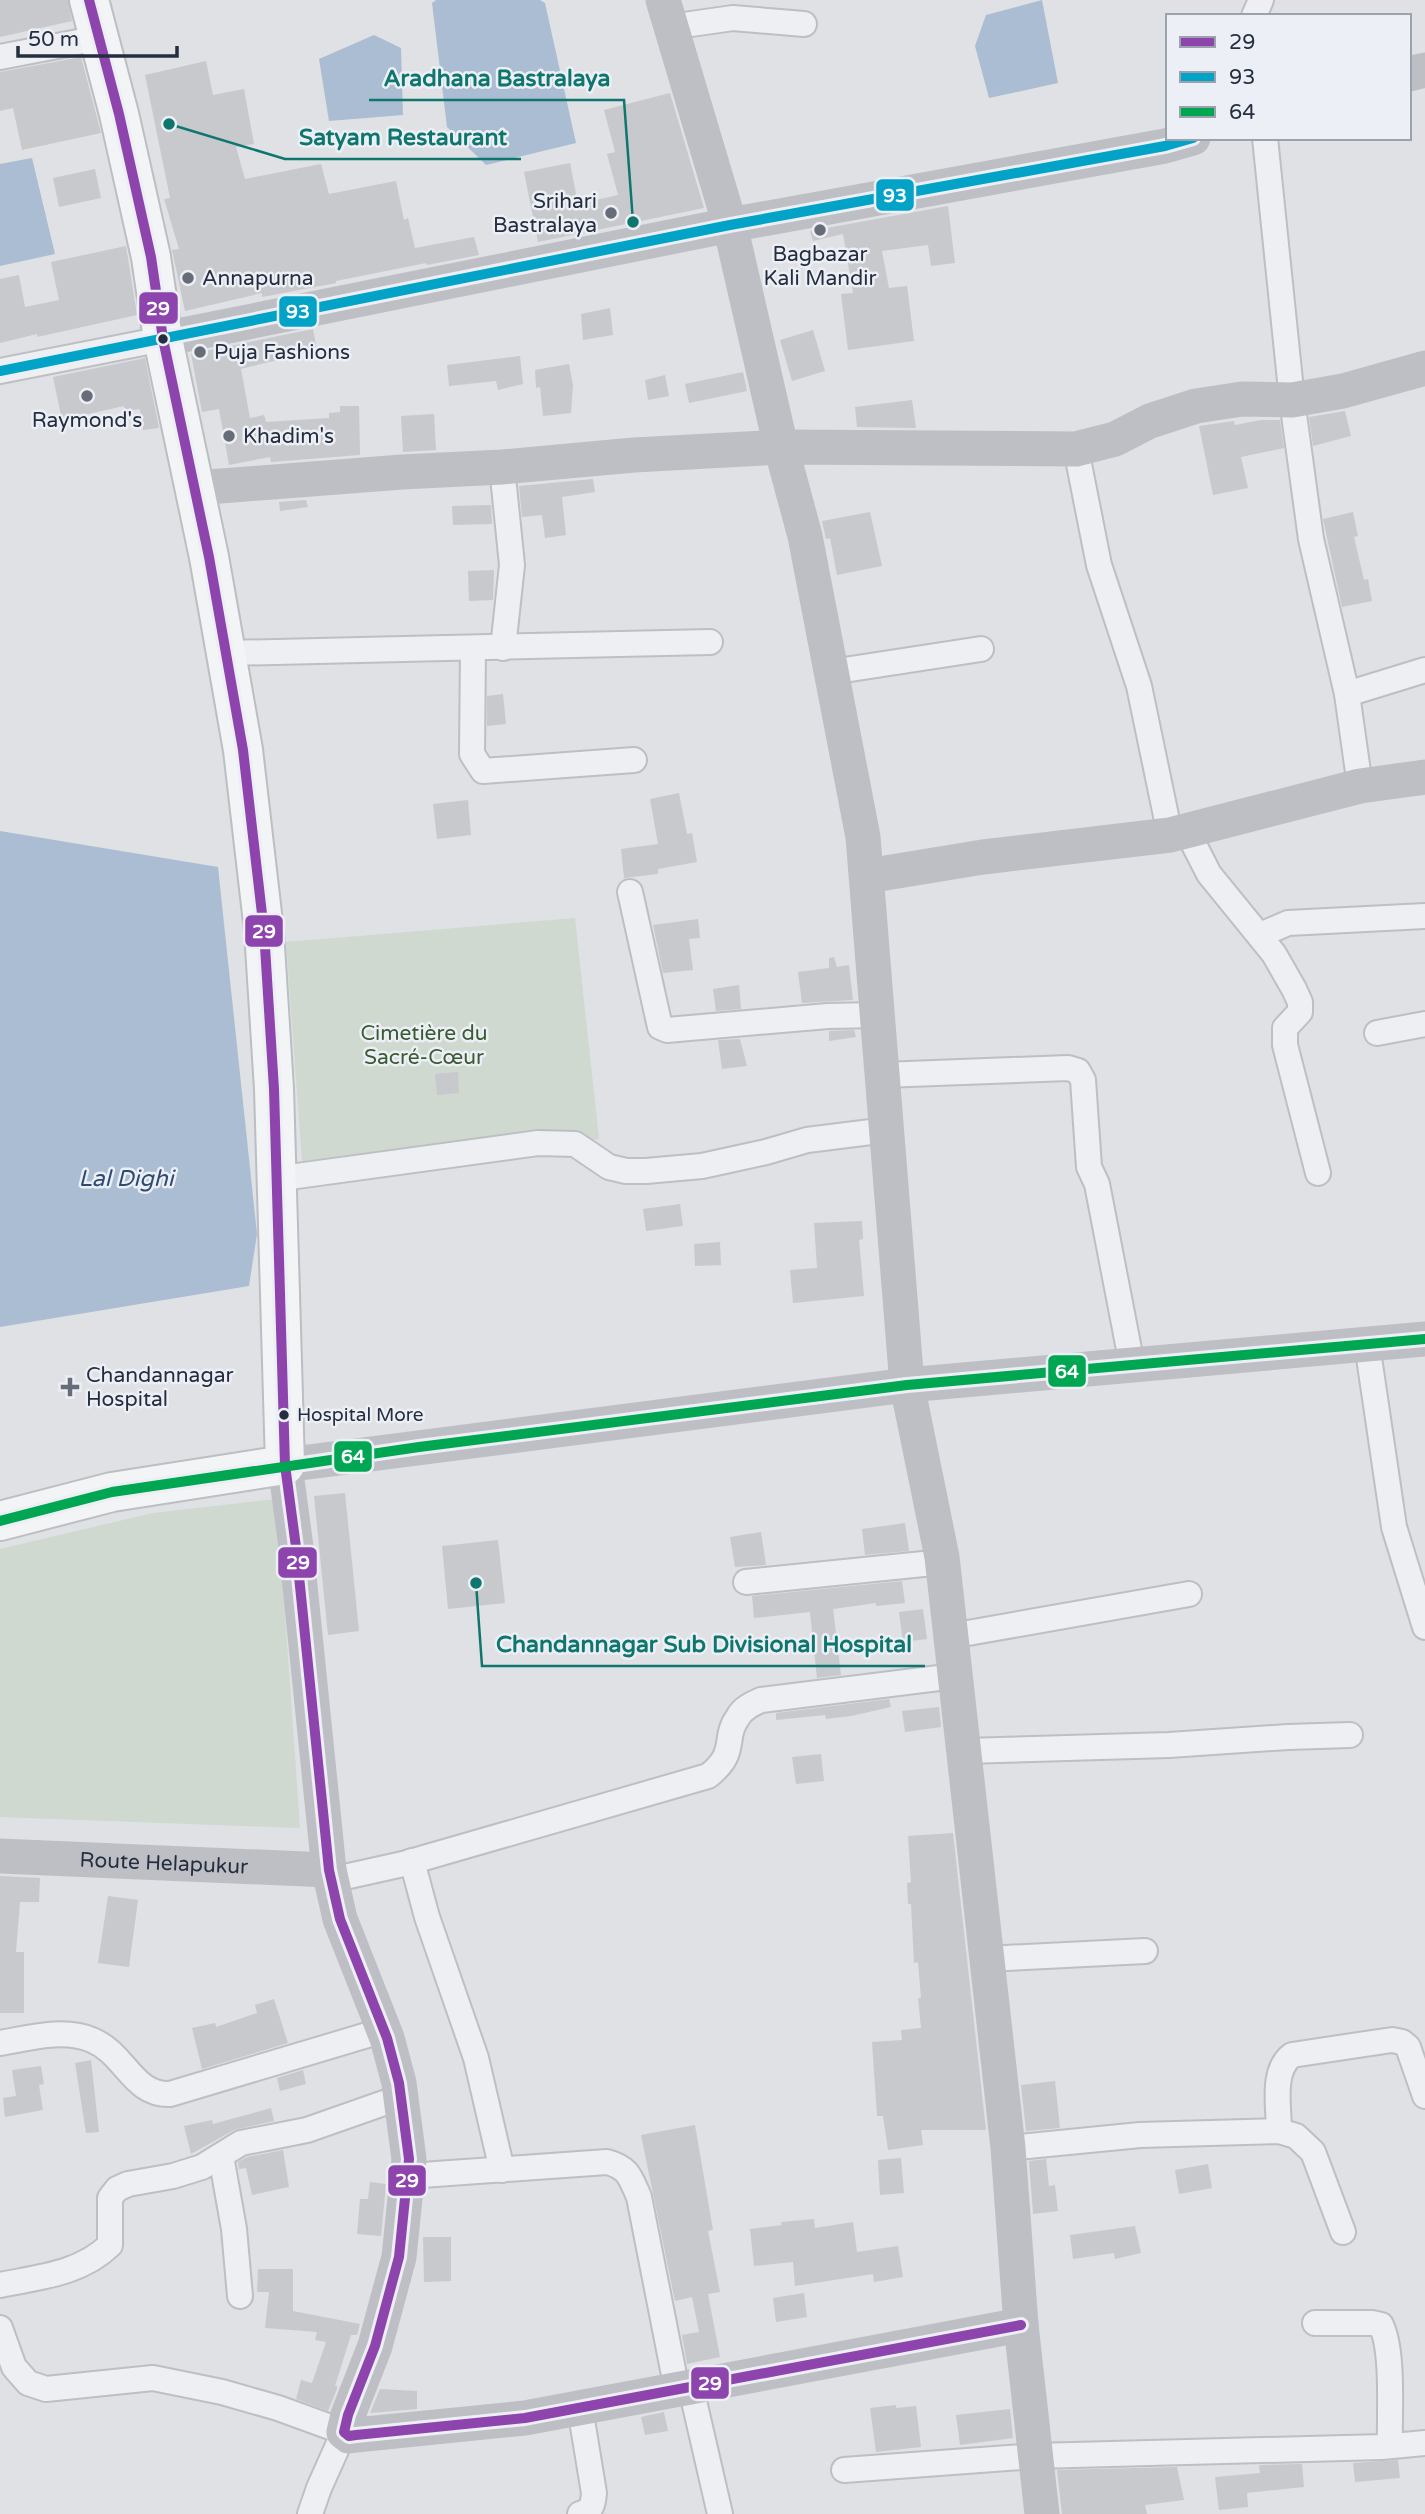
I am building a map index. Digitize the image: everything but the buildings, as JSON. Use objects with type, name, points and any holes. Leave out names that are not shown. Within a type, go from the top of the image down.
[{"type":"main road","points":[[0,1521],[113,1492],[285,1465],[274,1089],[264,932],[243,750],[195,488],[163,339],[151,257],[119,114],[89,0]]},
{"type":"street","points":[[804,24],[667,14],[730,225],[781,447],[805,536],[863,837],[907,1385],[943,1562],[1007,2148],[1021,2325],[1042,2514]]},
{"type":"street","points":[[0,57],[99,38]]},
{"type":"street","points":[[0,372],[730,225],[1186,140]]},
{"type":"street","points":[[1265,140],[1292,400],[1311,538],[1348,694],[1360,786]]},
{"type":"street","points":[[195,488],[634,455],[781,447],[1076,449],[1115,439],[1150,421],[1196,406],[1242,398],[1292,400],[1343,391],[1425,368]]},
{"type":"street","points":[[1076,449],[1099,565],[1139,685],[1179,833],[1274,954],[1300,1002],[1300,1012],[1285,1028],[1285,1045],[1318,1172]]},
{"type":"street","points":[[502,467],[512,565],[503,648]]},
{"type":"street","points":[[227,653],[710,642]]},
{"type":"street","points":[[473,648],[472,754],[483,771],[634,760]]},
{"type":"street","points":[[831,672],[981,649]]},
{"type":"street","points":[[1348,694],[1425,670]]},
{"type":"street","points":[[867,876],[984,857],[1179,833],[1360,786],[1425,777]]},
{"type":"street","points":[[630,892],[660,1027],[667,1030],[828,1016],[878,1015]]},
{"type":"street","points":[[1260,935],[1288,923],[1425,916]]},
{"type":"street","points":[[1377,1033],[1425,1024]]},
{"type":"street","points":[[882,1075],[1068,1068],[1079,1071],[1083,1080],[1089,1167],[1097,1184],[1132,1365]]},
{"type":"street","points":[[275,1179],[538,1143],[575,1144],[609,1167],[626,1171],[668,1169],[702,1166],[807,1140],[887,1130]]},
{"type":"street","points":[[310,2514],[344,2432],[375,2346],[399,2258],[409,2159],[401,2097],[384,2030],[340,1919],[330,1875],[285,1465],[907,1385],[1425,1339]]},
{"type":"street","points":[[1367,1344],[1394,1527],[1425,1627]]},
{"type":"street","points":[[746,1582],[943,1562]]},
{"type":"street","points":[[951,1636],[1189,1594]]},
{"type":"street","points":[[330,1875],[412,1861],[708,1776],[727,1756],[736,1719],[744,1710],[761,1700],[956,1676]]},
{"type":"street","points":[[964,1751],[1169,1745],[1350,1735]]},
{"type":"street","name":"Route Helapukur","points":[[0,1856],[330,1875]]},
{"type":"street","points":[[412,1861],[476,2058],[502,2170]]},
{"type":"street","points":[[986,1959],[1145,1951]]},
{"type":"street","points":[[0,2043],[57,2035],[91,2039],[111,2050],[142,2087],[157,2094],[170,2094],[384,2030]]},
{"type":"street","points":[[1279,2131],[1279,2071],[1283,2062],[1292,2055],[1392,2040],[1402,2042],[1408,2047],[1425,2096]]},
{"type":"street","points":[[0,2285],[66,2272],[110,2245],[110,2198],[117,2189],[202,2167],[241,2143],[307,2130],[401,2097]]},
{"type":"street","points":[[1007,2148],[1140,2135],[1279,2131],[1296,2136],[1313,2152],[1343,2232]]},
{"type":"street","points":[[221,2156],[234,2229],[240,2296]]},
{"type":"street","points":[[408,2176],[607,2162],[619,2165],[629,2174],[639,2197],[684,2389],[720,2514]]},
{"type":"street","points":[[1315,2323],[1372,2323],[1381,2326],[1386,2335],[1388,2351],[1390,2446]]},
{"type":"street","points":[[0,2328],[13,2367],[28,2384],[46,2389],[153,2378],[222,2392],[278,2408],[349,2436],[525,2418],[1021,2325]]},
{"type":"street","points":[[580,2408],[594,2493],[593,2505],[589,2511],[580,2514]]},
{"type":"street","points":[[844,2470],[1035,2456],[1425,2443]]},
{"type":"green space","name":"Cimetière du Sacré-Cœur","points":[[575,918],[599,1139],[303,1175],[286,942]]},
{"type":"green space","points":[[277,1499],[300,1828],[0,1817],[0,1549],[153,1513]]},
{"type":"water","points":[[436,0],[540,0],[545,3],[576,143],[486,165],[447,127],[432,3]]},
{"type":"water","points":[[1042,0],[1058,83],[989,98],[975,46],[986,15]]},
{"type":"water","points":[[374,35],[401,48],[403,115],[329,121],[319,59]]},
{"type":"water","points":[[32,158],[55,254],[0,266],[0,164]]},
{"type":"water","name":"Lal Dighi","points":[[0,831],[218,867],[257,1234],[249,1286],[0,1327]]},
{"type":"transit line","name":"29","points":[[89,0],[119,114],[151,257],[163,339],[209,557],[243,750],[264,931],[274,1089],[285,1465],[329,1870],[340,1919],[387,2038],[399,2083],[409,2159],[399,2257],[375,2346],[344,2432],[349,2436],[525,2418],[1021,2325]]},
{"type":"transit line","name":"93","points":[[0,371],[730,225],[1186,140]]},
{"type":"transit line","name":"64","points":[[0,1521],[112,1492],[419,1447],[907,1385],[1425,1339]]},
{"type":"place","name":"Satyam Restaurant","points":[[169,124]]},
{"type":"place","name":"Srihari Bastralaya","points":[[611,213]]},
{"type":"place","name":"Aradhana Bastralaya","points":[[633,222]]},
{"type":"place","name":"Bagbazar Kali Mandir","points":[[820,230]]},
{"type":"place","name":"Annapurna","points":[[188,278]]},
{"type":"place","name":"Puja Fashions","points":[[200,352]]},
{"type":"place","name":"Raymond's","points":[[87,396]]},
{"type":"place","name":"Khadim's","points":[[229,436]]},
{"type":"place","name":"Chandannagar Hospital","points":[[70,1387]]},
{"type":"place","name":"Hospital More","points":[[284,1415]]},
{"type":"place","name":"Chandannagar Sub Divisional Hospital","points":[[476,1583]]}]
